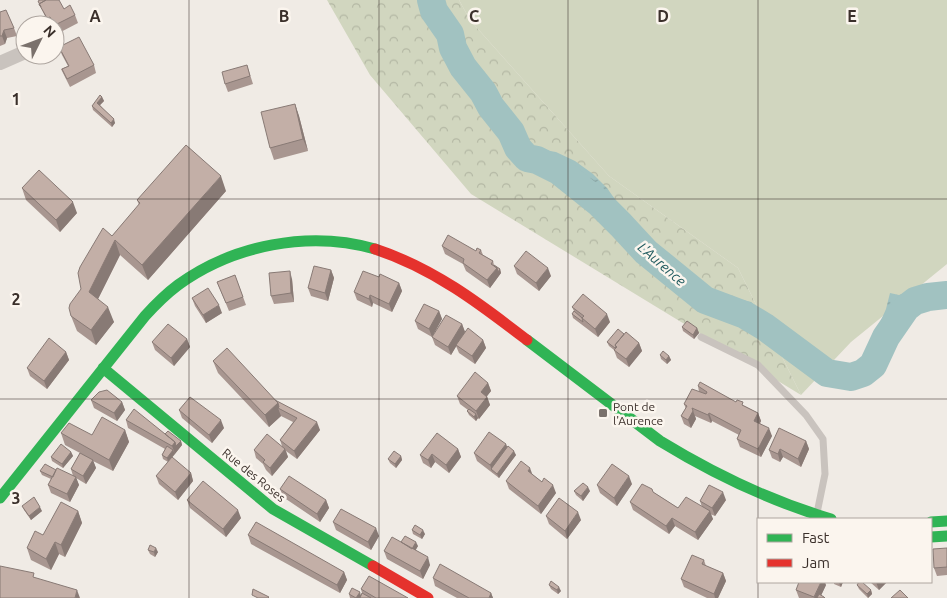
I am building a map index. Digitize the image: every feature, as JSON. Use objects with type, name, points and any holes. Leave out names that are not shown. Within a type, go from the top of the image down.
[{"type":"main road","points":[[0,498],[150,311],[177,286],[203,270],[232,257],[277,244],[308,240],[356,244],[398,257],[449,282],[660,441],[717,475],[774,502],[826,518]]},
{"type":"main road","name":"Rue des Roses","points":[[103,368],[272,509],[428,598]]},
{"type":"main road","points":[[932,522],[947,521]]},
{"type":"main road","points":[[932,537],[947,536]]},
{"type":"street","points":[[0,63],[15,56]]},
{"type":"lane","points":[[701,336],[758,366],[806,415],[823,439],[825,474],[816,516]]},
{"type":"green space","points":[[327,0],[459,0],[470,20],[609,176],[738,268],[801,395],[471,194],[370,75]]},
{"type":"green space","points":[[459,0],[947,0],[947,264],[851,342],[801,395],[738,268],[609,176],[470,20]]},
{"type":"water","points":[[431,0],[437,0],[441,10],[453,24],[458,43],[526,147],[556,152],[575,161],[593,174],[607,188],[629,219],[641,228],[654,247],[656,246],[701,284],[718,294],[751,302],[777,326],[831,367],[846,369],[861,364],[868,359],[871,343],[886,309],[890,293],[899,295],[915,289],[947,287],[947,295],[928,297],[915,301],[906,308],[886,337],[873,365],[863,373],[851,377],[827,373],[765,327],[745,315],[705,300],[646,252],[599,203],[559,171],[537,160],[527,158],[518,148],[511,132],[491,107],[483,92],[463,67],[453,48],[450,34],[434,11]]},
{"type":"building","points":[[46,0],[59,0],[64,9],[70,5],[75,15],[65,20],[65,15],[45,15],[39,4]]},
{"type":"building","points":[[6,10],[14,28],[4,30],[2,36],[0,36],[0,12]]},
{"type":"building","points":[[79,37],[94,65],[67,79],[62,69],[69,66],[65,58],[65,44]]},
{"type":"building","points":[[247,65],[250,76],[225,84],[222,72]]},
{"type":"building","points":[[100,95],[102,97],[97,103],[114,119],[111,123],[92,106]]},
{"type":"building","points":[[295,104],[303,139],[270,148],[261,112]]},
{"type":"building","points":[[186,145],[221,176],[142,265],[115,240],[89,292],[108,307],[91,330],[71,316],[69,308],[81,289],[78,273],[80,267],[103,228],[112,236],[140,203],[137,200]]},
{"type":"building","points":[[39,170],[73,202],[56,220],[22,188]]},
{"type":"building","points":[[448,235],[476,251],[477,248],[481,250],[479,253],[493,261],[491,264],[497,268],[487,280],[463,263],[464,259],[442,246]]},
{"type":"building","points":[[526,251],[548,268],[536,283],[514,266]]},
{"type":"building","points":[[314,266],[331,270],[325,293],[308,288]]},
{"type":"building","points":[[290,271],[291,293],[271,296],[269,273]]},
{"type":"building","points":[[363,271],[379,277],[380,274],[399,283],[389,304],[370,295],[369,299],[354,292]]},
{"type":"building","points":[[235,275],[243,297],[226,303],[217,282]]},
{"type":"building","points":[[208,288],[219,305],[203,315],[192,298]]},
{"type":"building","points":[[583,294],[607,314],[595,329],[582,318],[584,316],[572,307]]},
{"type":"building","points":[[424,304],[439,311],[429,329],[415,321]]},
{"type":"building","points":[[574,311],[582,318],[583,322],[572,314]]},
{"type":"building","points":[[446,315],[462,324],[448,347],[432,337]]},
{"type":"building","points":[[687,321],[697,328],[693,335],[682,327]]},
{"type":"building","points":[[168,324],[187,339],[171,358],[152,342]]},
{"type":"building","points":[[468,328],[483,340],[472,356],[456,345]]},
{"type":"building","points":[[618,329],[624,334],[615,345],[615,348],[607,342]]},
{"type":"building","points":[[626,332],[639,343],[626,359],[614,350],[617,347],[615,345]]},
{"type":"building","points":[[49,338],[66,352],[44,381],[27,368]]},
{"type":"building","points":[[227,348],[278,403],[265,415],[213,361]]},
{"type":"building","points":[[663,351],[669,356],[666,360],[660,355]]},
{"type":"building","points":[[475,372],[488,383],[481,392],[487,397],[476,411],[457,396]]},
{"type":"building","points":[[700,382],[736,402],[737,400],[743,402],[742,405],[758,413],[754,421],[769,428],[758,449],[737,439],[741,430],[709,413],[708,415],[692,408],[693,411],[688,420],[681,416],[687,406],[684,404],[692,389],[706,394],[707,392],[698,386]]},
{"type":"building","points":[[107,390],[122,402],[114,413],[91,400],[99,392]]},
{"type":"building","points":[[190,397],[221,420],[209,435],[179,410]]},
{"type":"building","points":[[275,400],[317,422],[294,451],[280,440],[297,418],[278,408],[278,403]]},
{"type":"building","points":[[134,409],[175,442],[172,446],[126,420]]},
{"type":"building","points":[[469,409],[476,414],[474,417],[467,411]]},
{"type":"building","points":[[102,417],[125,430],[109,460],[61,433],[69,423],[92,435]]},
{"type":"building","points":[[779,428],[806,441],[798,459],[780,449],[778,454],[769,450]]},
{"type":"building","points":[[168,431],[181,441],[176,446],[175,442],[165,434]]},
{"type":"building","points":[[489,432],[506,444],[490,465],[474,453]]},
{"type":"building","points":[[437,433],[458,449],[446,465],[432,454],[428,460],[420,455]]},
{"type":"building","points":[[267,434],[285,449],[270,468],[263,462],[265,460],[254,450]]},
{"type":"building","points":[[61,444],[71,452],[62,464],[51,457]]},
{"type":"building","points":[[167,446],[173,450],[167,458],[162,455]]},
{"type":"building","points":[[508,446],[514,451],[497,474],[491,469]]},
{"type":"building","points":[[394,451],[401,456],[395,464],[388,459]]},
{"type":"building","points":[[80,453],[93,460],[83,476],[71,469]]},
{"type":"building","points":[[172,457],[191,473],[175,492],[156,476]]},
{"type":"building","points":[[521,461],[530,468],[528,471],[542,482],[544,478],[553,485],[538,506],[506,481]]},
{"type":"building","points":[[45,464],[56,470],[53,477],[40,471]]},
{"type":"building","points":[[612,464],[629,476],[614,498],[597,485]]},
{"type":"building","points":[[57,468],[76,477],[67,494],[48,485]]},
{"type":"building","points":[[289,476],[326,500],[317,514],[280,489]]},
{"type":"building","points":[[203,481],[238,510],[223,529],[187,500]]},
{"type":"building","points":[[583,483],[588,487],[581,496],[574,491]]},
{"type":"building","points":[[642,484],[678,508],[686,497],[710,511],[695,532],[672,518],[666,526],[630,502]]},
{"type":"building","points":[[709,485],[723,492],[712,508],[700,501]]},
{"type":"building","points":[[34,497],[40,507],[29,516],[22,506]]},
{"type":"building","points":[[559,498],[578,512],[565,531],[546,516]]},
{"type":"building","points":[[61,502],[78,511],[61,545],[55,542],[46,559],[27,548],[35,531],[43,535]]},
{"type":"building","points":[[341,509],[376,528],[368,542],[333,522]]},
{"type":"building","points":[[256,522],[344,572],[337,585],[248,535]]},
{"type":"building","points":[[415,525],[423,530],[420,535],[412,530]]},
{"type":"building","points":[[405,536],[416,542],[412,549],[401,542]]},
{"type":"building","points":[[392,537],[428,557],[420,571],[384,551]]},
{"type":"building","points":[[150,545],[156,548],[154,552],[148,550]]},
{"type":"building","points":[[947,548],[947,567],[934,568],[933,549]]},
{"type":"building","points":[[692,555],[704,560],[702,564],[723,573],[714,594],[681,579]]},
{"type":"building","points":[[440,564],[491,593],[489,598],[469,598],[433,578]]},
{"type":"building","points":[[0,566],[34,573],[33,577],[77,590],[75,598],[0,598]]},
{"type":"building","points":[[369,576],[408,598],[376,598],[361,589]]},
{"type":"building","points":[[551,581],[559,587],[557,590],[549,585]]},
{"type":"building","points":[[799,583],[821,583],[814,597],[796,590]]},
{"type":"building","points":[[863,583],[871,590],[867,594],[857,585]]},
{"type":"building","points":[[352,588],[360,592],[356,598],[349,594]]},
{"type":"building","points":[[253,589],[269,597],[258,598],[252,595]]},
{"type":"building","points":[[900,590],[908,598],[891,598]]},
{"type":"building","points":[[362,593],[371,598],[360,598]]},
{"type":"building","points":[[819,594],[824,597],[825,598],[817,598]]},
{"type":"waterway","name":"L'Aurence","points":[[431,0],[434,11],[450,34],[453,48],[463,67],[483,92],[491,107],[511,132],[518,148],[527,158],[537,160],[559,171],[599,203],[646,252],[705,300],[745,315],[765,327],[827,373],[851,377],[863,373],[873,365],[886,337],[906,308],[915,301],[928,297],[947,295]]},
{"type":"traffic: fast","points":[[0,498],[145,316],[178,285],[200,271],[223,260],[247,251],[272,245],[298,241],[324,241],[350,243],[375,249]]},
{"type":"traffic: fast","points":[[527,340],[660,441],[680,453],[743,486],[786,504],[828,518]]},
{"type":"traffic: fast","points":[[103,368],[273,509],[373,566]]},
{"type":"traffic: fast","points":[[932,522],[947,521]]},
{"type":"traffic: fast","points":[[932,537],[947,536]]},
{"type":"traffic: jam","points":[[375,249],[436,276],[473,300],[527,340]]},
{"type":"traffic: jam","points":[[373,566],[428,598]]},
{"type":"place","name":"Pont de l'Aurence","points":[[603,413]]}]
